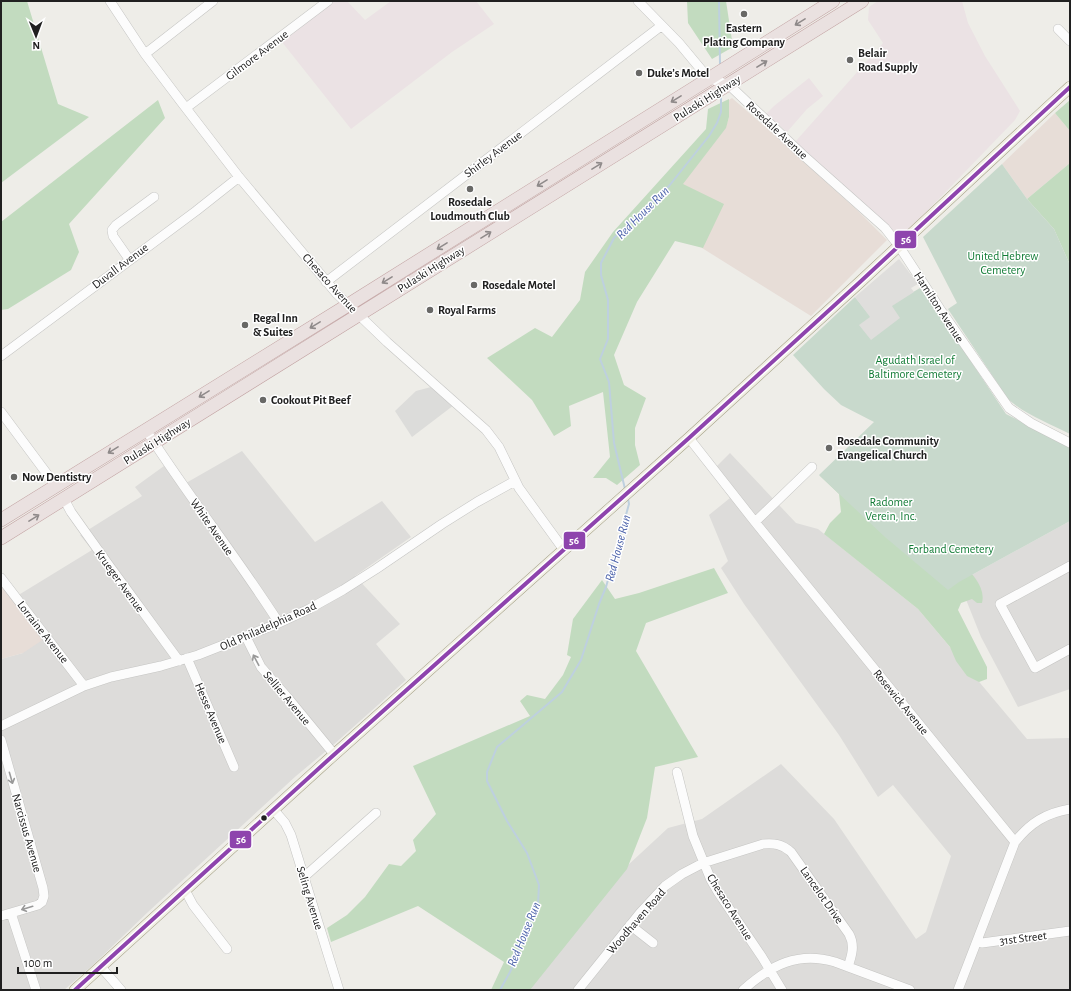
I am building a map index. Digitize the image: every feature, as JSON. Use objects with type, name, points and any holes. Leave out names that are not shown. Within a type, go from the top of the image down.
[{"type":"highway","name":"Pulaski Highway","points":[[1,520],[348,305],[833,1]]},
{"type":"highway","name":"Pulaski Highway","points":[[1,538],[862,1]]},
{"type":"main road","points":[[74,990],[334,754],[689,438],[899,246],[1010,141],[1070,88]]},
{"type":"street","name":"Chesaco Avenue","points":[[110,1],[145,54],[184,106],[239,177],[326,282],[348,305],[486,430],[499,447],[515,481],[564,550]]},
{"type":"street","points":[[145,54],[213,1]]},
{"type":"street","name":"Gilmore Avenue","points":[[184,106],[328,1]]},
{"type":"street","points":[[638,1],[679,43],[710,79]]},
{"type":"street","name":"Shirley Avenue","points":[[326,282],[661,26]]},
{"type":"street","points":[[1058,29],[1070,41]]},
{"type":"street","name":"Rosedale Avenue","points":[[710,79],[728,84],[885,228],[899,246]]},
{"type":"street","name":"Duvall Avenue","points":[[1,356],[129,259],[196,211],[239,177]]},
{"type":"street","points":[[129,259],[113,236],[112,230],[116,225],[154,197]]},
{"type":"street","name":"Hamilton Avenue","points":[[899,246],[940,309],[1009,408],[1024,419],[1070,443]]},
{"type":"street","points":[[1,412],[56,486]]},
{"type":"street","name":"White Avenue","points":[[146,430],[168,464],[263,598],[279,624]]},
{"type":"street","name":"Rosewick Avenue","points":[[689,438],[755,522],[1015,842]]},
{"type":"street","points":[[755,522],[812,467]]},
{"type":"street","name":"Old Philadelphia Road","points":[[1,726],[84,686],[183,660],[219,648],[279,624],[343,590],[448,520],[515,481]]},
{"type":"street","name":"Krueger Avenue","points":[[64,499],[71,512],[108,564],[183,660]]},
{"type":"street","points":[[1070,566],[1000,604],[1035,668],[1070,649]]},
{"type":"street","name":"Lorraine Avenue","points":[[1,578],[84,686]]},
{"type":"street","name":"Sellier Avenue","points":[[246,637],[261,667],[334,754]]},
{"type":"street","name":"Hesse Avenue","points":[[183,660],[234,768]]},
{"type":"street","name":"Narcissus Avenue","points":[[1,740],[44,896],[42,902],[38,905],[11,913]]},
{"type":"street","name":"Chesaco Avenue","points":[[677,772],[694,836],[703,863],[718,892],[782,990]]},
{"type":"street","name":"Seling Avenue","points":[[273,809],[288,828],[338,990]]},
{"type":"street","points":[[958,990],[1015,842],[1025,829],[1038,820],[1053,813],[1070,809]]},
{"type":"street","points":[[304,876],[376,813]]},
{"type":"street","name":"Lancelot Drive","points":[[703,863],[763,844],[776,844],[786,848],[796,857],[851,938],[853,950],[848,967]]},
{"type":"street","name":"Woodhaven Road","points":[[578,990],[648,902],[665,886],[692,868],[703,863]]},
{"type":"street","points":[[185,890],[193,905],[227,949]]},
{"type":"street","points":[[1,916],[11,913],[36,990]]},
{"type":"street","points":[[630,925],[653,943]]},
{"type":"street","name":"31st Street","points":[[977,941],[982,943],[1070,931]]},
{"type":"street","points":[[743,990],[770,970],[790,961],[809,958],[826,960],[910,990]]},
{"type":"street","points":[[100,967],[122,990]]},
{"type":"shaded area","points":[[334,1],[347,1],[365,20],[391,1],[476,1],[494,24],[452,52],[351,129],[282,42]]},
{"type":"shaded area","points":[[878,1],[962,1],[968,23],[985,56],[1020,111],[1015,120],[908,231],[901,235],[885,225],[795,142],[883,43],[868,20],[869,7]]},
{"type":"shaded area","points":[[809,78],[823,96],[807,109],[787,132],[766,114]]},
{"type":"shaded area","points":[[732,98],[798,155],[887,240],[811,316],[702,248],[682,184],[725,128],[729,118],[729,100]]},
{"type":"shaded area","points":[[1055,113],[1070,131],[1070,163],[1027,199],[1002,164]]},
{"type":"shaded area","points":[[899,259],[918,284],[911,288],[914,292],[892,306],[900,318],[871,340],[859,325],[870,317],[855,297]]},
{"type":"shaded area","points":[[431,387],[454,405],[412,437],[395,411],[416,391]]},
{"type":"shaded area","points":[[242,451],[315,542],[382,501],[411,537],[355,576],[400,624],[376,644],[406,680],[296,776],[148,912],[93,965],[64,990],[1,990],[1,659],[23,653],[12,599],[92,550],[80,535],[142,496],[135,487],[164,466],[179,487]]},
{"type":"shaded area","points":[[730,453],[796,523],[818,529],[918,609],[1027,739],[1070,738],[1070,990],[529,990],[627,866],[668,828],[702,819],[781,764],[834,819],[916,939],[926,932],[951,856],[893,785],[878,797],[839,735],[744,604],[721,568],[728,561],[709,515],[730,498],[711,472]]},
{"type":"shaded area","points":[[1070,521],[1070,689],[1018,707],[981,637],[959,582]]},
{"type":"shaded area","points":[[1,584],[44,639],[23,653],[1,659]]},
{"type":"green space","points":[[1,1],[27,1],[58,104],[89,117],[1,183]]},
{"type":"green space","points":[[687,1],[726,1],[733,47],[712,59],[688,23]]},
{"type":"green space","points":[[729,99],[729,117],[726,128],[683,184],[724,204],[703,248],[675,241],[637,302],[614,355],[624,385],[646,398],[635,428],[635,445],[640,465],[617,485],[606,478],[593,478],[610,457],[603,392],[569,406],[571,426],[554,436],[532,400],[487,358],[535,328],[552,337],[580,300],[585,272],[613,232],[706,129],[708,109]]},
{"type":"green space","points":[[158,100],[165,118],[69,224],[79,252],[71,270],[8,309],[1,310],[1,222]]},
{"type":"green space","points":[[1070,100],[1070,131],[1055,113]]},
{"type":"green space","points":[[1070,163],[1070,265],[1054,229],[1027,199]]},
{"type":"green space","name":"United Hebrew Cemetery","points":[[1002,164],[1027,199],[1054,229],[1070,265],[1070,434],[1029,414],[1008,399],[948,309],[957,303],[923,237]]},
{"type":"green space","points":[[920,288],[942,318],[1006,414],[1070,448],[1070,521],[959,582],[948,590],[885,537],[819,475],[874,422],[841,405],[793,355],[855,297],[871,317]]},
{"type":"green space","points":[[819,475],[962,563],[974,576],[982,592],[982,603],[977,603],[972,599],[961,603],[958,610],[987,667],[987,679],[979,682],[967,676],[956,661],[950,647],[918,609],[824,534],[830,523],[841,512],[839,494]]},
{"type":"green space","points":[[714,568],[728,593],[646,623],[636,651],[698,757],[655,767],[647,818],[627,869],[530,990],[491,990],[504,962],[418,906],[331,942],[327,928],[347,915],[365,897],[389,864],[401,866],[416,851],[413,840],[436,814],[413,766],[530,716],[520,701],[527,695],[545,699],[563,675],[571,657],[567,655],[573,619],[602,580],[615,599],[639,593]]},
{"type":"waterway","name":"Red House Run","points":[[719,1],[720,64]]},
{"type":"waterway","name":"Red House Run","points":[[625,489],[614,443],[609,382],[600,359],[608,339],[608,300],[601,275],[601,263],[614,238],[669,186],[709,136],[717,123],[721,112],[721,95]]},
{"type":"waterway","name":"Red House Run","points":[[500,990],[510,972],[538,904],[539,885],[527,853],[507,821],[487,781],[487,772],[497,747],[562,692],[581,660],[606,587],[629,504],[628,499]]},
{"type":"transit line","name":"56","points":[[75,990],[327,761],[689,438],[1070,87]]},
{"type":"place","name":"Eastern Plating Company","points":[[744,14]]},
{"type":"place","name":"Belair Road Supply","points":[[850,60]]},
{"type":"place","name":"Duke’s Motel","points":[[639,73]]},
{"type":"place","name":"Rosedale Loudmouth Club","points":[[470,189]]},
{"type":"place","name":"Rosedale Motel","points":[[474,285]]},
{"type":"place","name":"Royal Farms","points":[[430,310]]},
{"type":"place","name":"Regal Inn & Suites","points":[[245,325]]},
{"type":"place","name":"Cookout Pit Beef","points":[[263,400]]},
{"type":"place","name":"Rosedale Community Evangelical Church","points":[[829,448]]},
{"type":"place","name":"Now Dentistry","points":[[14,477]]},
{"type":"park label","name":"Agudath Israel of Baltimore Cemetery","points":[[915,367]]},
{"type":"park label","name":"Radomer Verein, Inc.","points":[[891,509]]},
{"type":"park label","name":"Forband Cemetery","points":[[951,549]]}]
